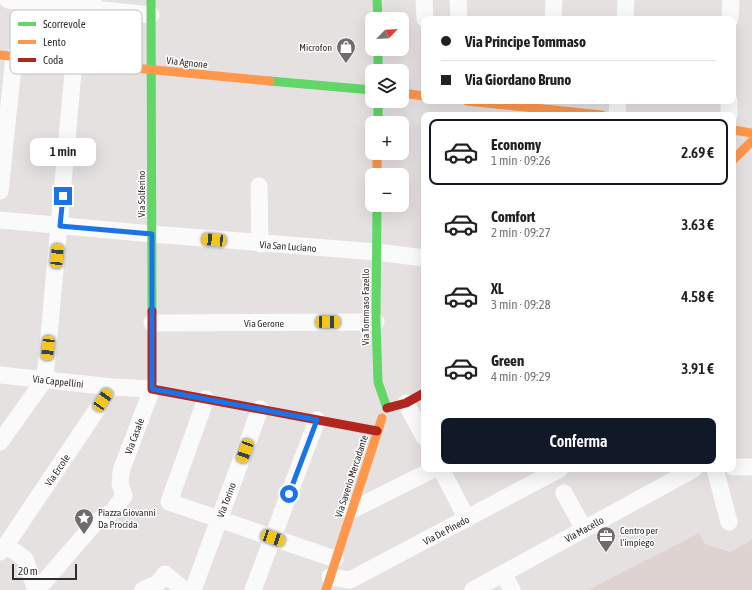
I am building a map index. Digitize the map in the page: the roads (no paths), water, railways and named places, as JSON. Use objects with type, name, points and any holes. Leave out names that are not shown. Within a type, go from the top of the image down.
[{"type":"street","points":[[8,0],[151,8]]},
{"type":"street","points":[[377,0],[378,12]]},
{"type":"street","points":[[424,0],[425,16]]},
{"type":"street","points":[[458,0],[459,16]]},
{"type":"street","points":[[553,16],[554,0]]},
{"type":"street","points":[[624,16],[626,0]]},
{"type":"street","points":[[730,0],[730,16]]},
{"type":"street","name":"Via Solferino","points":[[151,8],[152,389]]},
{"type":"street","points":[[0,191],[7,56]]},
{"type":"street","name":"Via Agnone","points":[[142,68],[365,89]]},
{"type":"street","points":[[0,442],[45,379],[60,226],[69,74]]},
{"type":"street","points":[[409,94],[421,96]]},
{"type":"street","points":[[497,104],[575,112]]},
{"type":"street","points":[[736,130],[752,133]]},
{"type":"street","points":[[736,157],[752,141]]},
{"type":"street","points":[[259,186],[260,244]]},
{"type":"street","name":"Via Tommaso Fazello","points":[[377,212],[376,322],[378,382],[386,408]]},
{"type":"street","name":"Via San Luciano","points":[[0,220],[260,244],[377,252],[421,258]]},
{"type":"street","name":"Via Gerone","points":[[152,324],[376,322]]},
{"type":"street","name":"Via Cappellini","points":[[0,375],[112,387],[152,389],[377,432]]},
{"type":"street","name":"Via Ercole","points":[[3,549],[112,387]]},
{"type":"street","name":"Via Casale","points":[[37,590],[94,524],[113,511],[124,496],[120,484],[121,471],[152,389]]},
{"type":"street","points":[[386,408],[406,403],[421,395]]},
{"type":"street","points":[[206,399],[169,502],[335,559]]},
{"type":"street","points":[[406,403],[421,431]]},
{"type":"street","name":"Via Saverio Mercadante","points":[[328,583],[350,511],[386,408]]},
{"type":"street","name":"Via Torino","points":[[193,590],[260,410]]},
{"type":"street","points":[[253,590],[317,420]]},
{"type":"street","points":[[736,467],[752,467]]},
{"type":"street","points":[[350,511],[428,472]]},
{"type":"street","points":[[443,472],[467,519]]},
{"type":"street","name":"Via De Pinedo","points":[[328,583],[350,580],[467,519],[551,472]]},
{"type":"street","name":"Via Macello","points":[[474,590],[688,472]]},
{"type":"street","points":[[716,472],[729,522]]},
{"type":"street","points":[[564,493],[584,529]]},
{"type":"street","points":[[3,549],[25,559],[37,590]]},
{"type":"street","points":[[143,590],[158,583],[165,574],[184,590]]},
{"type":"street","points":[[503,574],[512,590]]},
{"type":"place","name":"Microfon","points":[[346,64]]},
{"type":"place","name":"Piazza Giovanni Da Procida","points":[[84,535]]},
{"type":"place","name":"Centro per l'impiego","points":[[606,553]]}]
